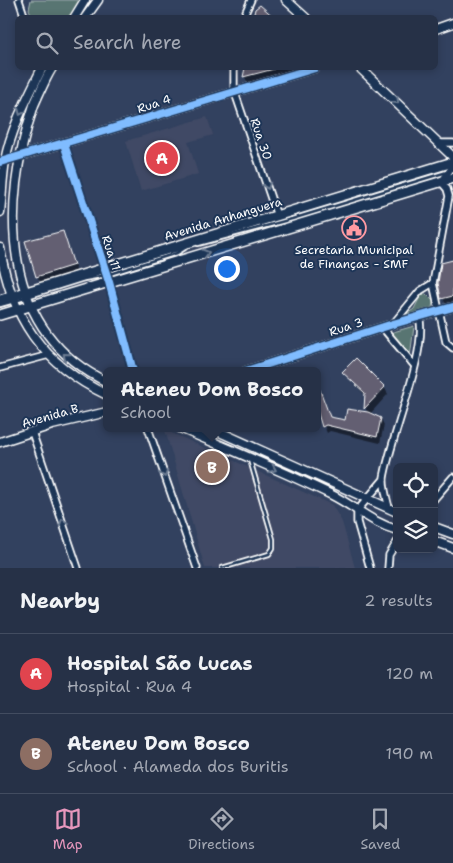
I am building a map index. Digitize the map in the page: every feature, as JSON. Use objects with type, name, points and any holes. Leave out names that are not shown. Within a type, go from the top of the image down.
[{"type":"main road","points":[[76,15],[85,0]]},
{"type":"main road","points":[[87,15],[98,0]]},
{"type":"main road","points":[[286,0],[303,15]]},
{"type":"main road","points":[[438,28],[453,23]]},
{"type":"main road","points":[[0,212],[2,161],[19,117],[41,70]]},
{"type":"main road","points":[[51,70],[20,135],[11,178],[7,234],[18,301],[54,345],[79,366],[103,380]]},
{"type":"main road","name":"Rua 4","points":[[2,161],[64,144],[234,90],[308,70]]},
{"type":"main road","points":[[362,70],[453,158]]},
{"type":"main road","points":[[372,70],[372,78]]},
{"type":"main road","name":"Avenida Anhanguera","points":[[0,300],[18,301],[106,274],[277,216],[452,170]]},
{"type":"main road","name":"Avenida Anhanguera","points":[[0,315],[18,301],[106,274],[441,182],[452,170]]},
{"type":"main road","points":[[0,248],[30,333],[49,355],[75,376],[103,393]]},
{"type":"main road","name":"Rua 3","points":[[258,367],[382,327],[453,307]]},
{"type":"main road","name":"Avenida B","points":[[0,442],[103,413]]},
{"type":"main road","points":[[189,432],[336,497],[357,512],[393,528]]},
{"type":"main road","points":[[220,432],[393,510]]},
{"type":"main road","points":[[438,528],[453,534]]},
{"type":"main road","points":[[438,542],[453,548]]},
{"type":"street","points":[[19,0],[24,15]]},
{"type":"street","points":[[244,15],[251,0]]},
{"type":"street","name":"Rua 30","points":[[234,70],[234,90],[277,216]]},
{"type":"street","points":[[438,143],[453,142]]},
{"type":"street","name":"Rua 11","points":[[64,144],[106,274],[132,367]]},
{"type":"street","points":[[441,182],[447,189],[449,196],[433,283],[446,342],[453,348]]},
{"type":"street","points":[[393,324],[420,291],[433,283]]},
{"type":"street","points":[[389,508],[384,479],[414,365],[422,326],[419,316]]},
{"type":"street","points":[[382,327],[414,365]]},
{"type":"street","points":[[0,368],[49,355]]},
{"type":"street","points":[[32,432],[78,568]]},
{"type":"street","points":[[149,432],[196,568]]},
{"type":"street","points":[[438,494],[453,477]]},
{"type":"street","points":[[370,568],[357,522],[357,512],[384,479]]},
{"type":"street","points":[[388,568],[389,555],[393,548]]},
{"type":"lane","points":[[0,305],[18,301],[84,279],[177,254],[185,248],[292,219],[452,170]]},
{"type":"lane","points":[[222,568],[269,554],[273,548],[273,539],[250,459]]},
{"type":"shaded area","points":[[207,117],[213,135],[188,142],[198,174],[141,191],[126,141]]},
{"type":"shaded area","points":[[166,432],[169,432],[332,505],[342,522],[355,568],[205,568]]},
{"type":"green space","points":[[31,0],[81,0],[71,15],[31,15],[29,9]]},
{"type":"green space","points":[[426,294],[433,301],[432,308],[401,318],[414,309],[421,295]]},
{"type":"green space","points":[[414,326],[409,365],[383,335]]},
{"type":"building","points":[[260,5],[272,15],[254,15],[255,9]]},
{"type":"building","points":[[245,70],[270,70],[243,77]]},
{"type":"building","points":[[63,231],[74,265],[36,277],[25,241]]},
{"type":"building","points":[[453,260],[453,296],[441,299],[438,283],[441,263]]},
{"type":"building","points":[[356,358],[385,387],[364,409],[365,393],[342,372]]},
{"type":"building","points":[[321,393],[330,417],[345,420],[347,409],[368,412],[381,418],[377,437],[326,425],[322,427]]},
{"type":"cycle path","points":[[0,162],[308,70]]},
{"type":"cycle path","points":[[64,144],[109,282],[132,367]]},
{"type":"cycle path","points":[[259,367],[453,307]]},
{"type":"place","name":"Hospital São Lucas","points":[[162,158]]},
{"type":"place","name":"Secretaria Municipal de Finanças - SMF","points":[[354,228]]},
{"type":"place","name":"Ateneu Dom Bosco","points":[[212,467]]}]
